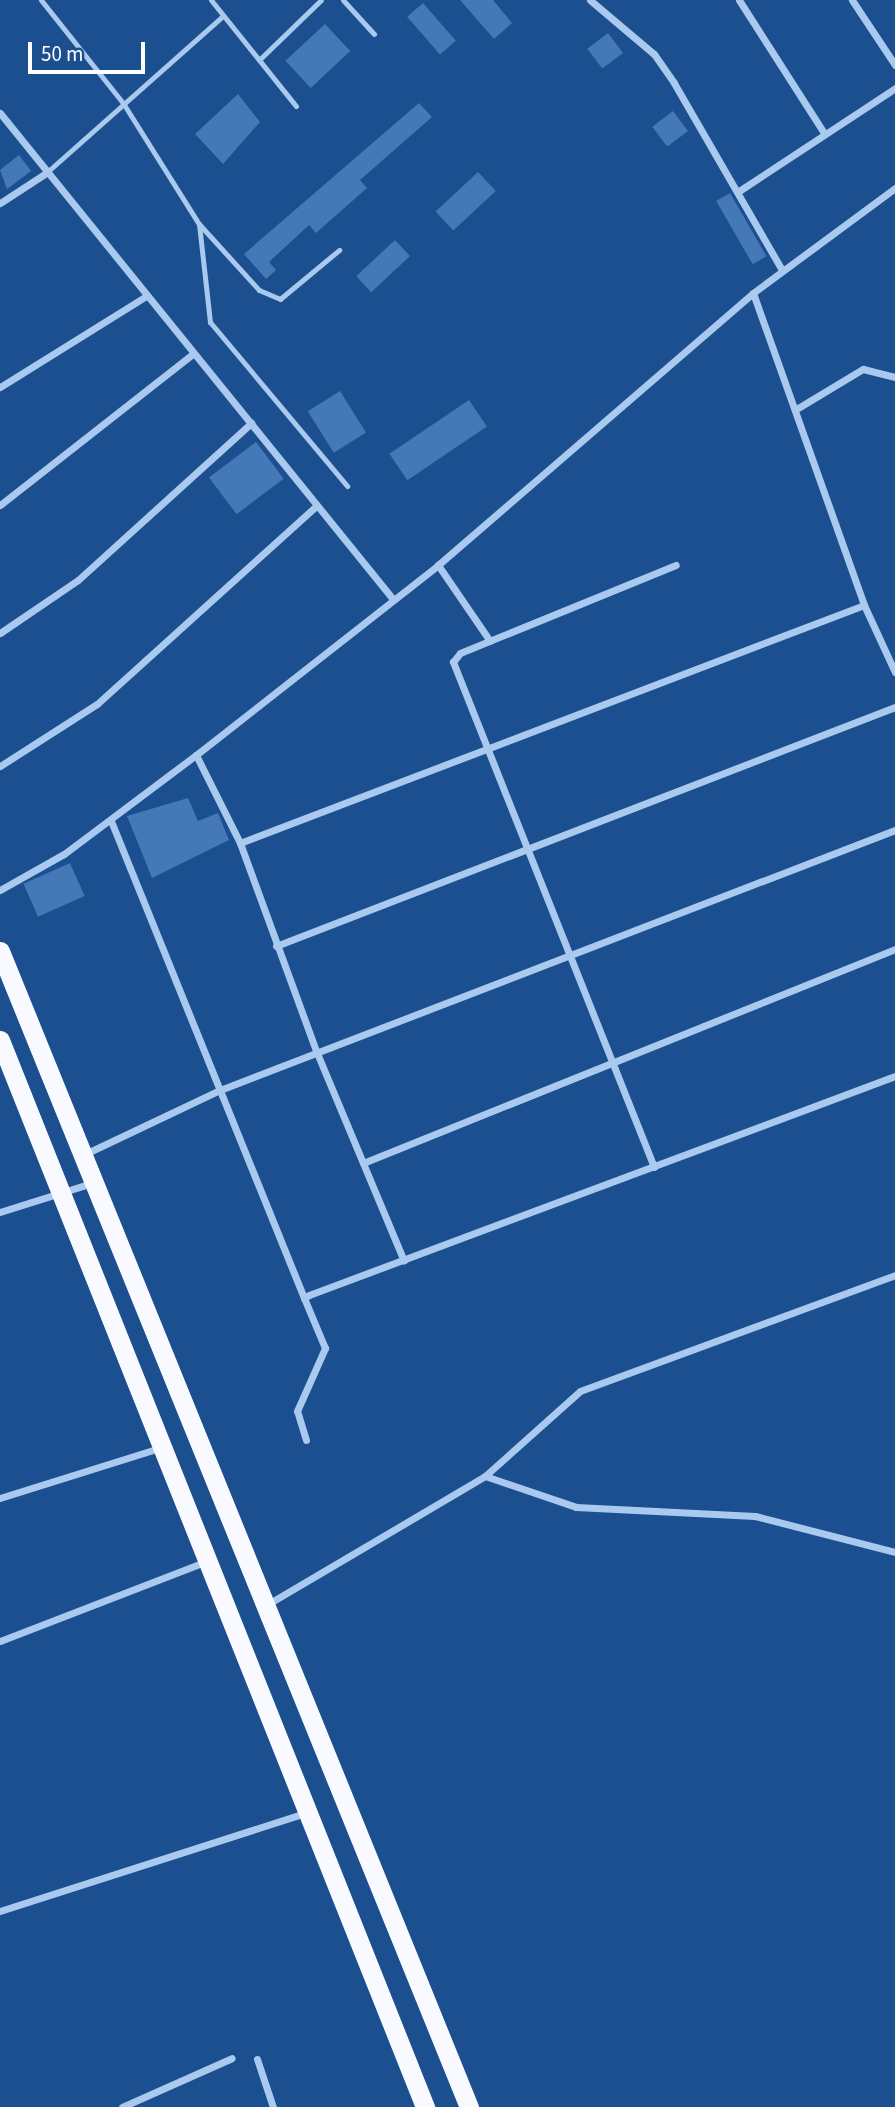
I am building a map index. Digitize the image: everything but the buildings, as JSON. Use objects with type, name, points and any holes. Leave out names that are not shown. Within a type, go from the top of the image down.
[{"type":"highway","points":[[0,951],[268,1604],[469,2107]]},
{"type":"highway","points":[[0,1040],[425,2107]]},
{"type":"street","points":[[590,0],[653,54],[739,191],[782,270]]},
{"type":"street","points":[[739,0],[824,134]]},
{"type":"street","points":[[852,0],[895,65]]},
{"type":"street","points":[[739,191],[895,88]]},
{"type":"street","points":[[0,113],[251,423],[315,508],[392,598]]},
{"type":"street","points":[[0,203],[46,173]]},
{"type":"street","points":[[0,890],[111,821],[196,755],[392,598],[438,565],[752,293],[895,188]]},
{"type":"street","points":[[752,293],[798,408],[864,605],[895,672]]},
{"type":"street","points":[[0,387],[146,296]]},
{"type":"street","points":[[0,505],[194,353]]},
{"type":"street","points":[[798,408],[863,369],[895,377]]},
{"type":"street","points":[[0,633],[78,580],[251,423]]},
{"type":"street","points":[[0,766],[97,704],[315,508]]},
{"type":"street","points":[[438,565],[490,641]]},
{"type":"street","points":[[654,1167],[453,662],[490,641],[676,565]]},
{"type":"street","points":[[240,843],[864,605]]},
{"type":"street","points":[[276,946],[895,707]]},
{"type":"street","points":[[196,755],[240,843],[317,1053],[404,1261]]},
{"type":"street","points":[[111,821],[325,1348],[297,1411],[306,1440]]},
{"type":"street","points":[[82,1156],[220,1090],[567,952],[895,830]]},
{"type":"street","points":[[363,1163],[895,948]]},
{"type":"street","points":[[304,1298],[895,1076]]},
{"type":"street","points":[[0,1212],[93,1183]]},
{"type":"street","points":[[268,1604],[485,1476],[580,1391],[895,1275]]},
{"type":"street","points":[[0,1498],[163,1447]]},
{"type":"street","points":[[485,1476],[576,1507],[755,1517],[895,1552]]},
{"type":"street","points":[[0,1642],[208,1561]]},
{"type":"street","points":[[0,1911],[309,1812]]},
{"type":"street","points":[[122,2107],[232,2058]]},
{"type":"street","points":[[257,2059],[273,2107]]},
{"type":"street","points":[[138,2098],[143,2107]]},
{"type":"lane","points":[[41,0],[122,103],[199,224],[259,290],[280,299],[339,250]]},
{"type":"lane","points":[[211,0],[296,106]]},
{"type":"lane","points":[[259,60],[321,0]]},
{"type":"lane","points":[[343,0],[374,34]]},
{"type":"lane","points":[[46,173],[223,16]]},
{"type":"lane","points":[[199,224],[210,322],[347,486]]}]
